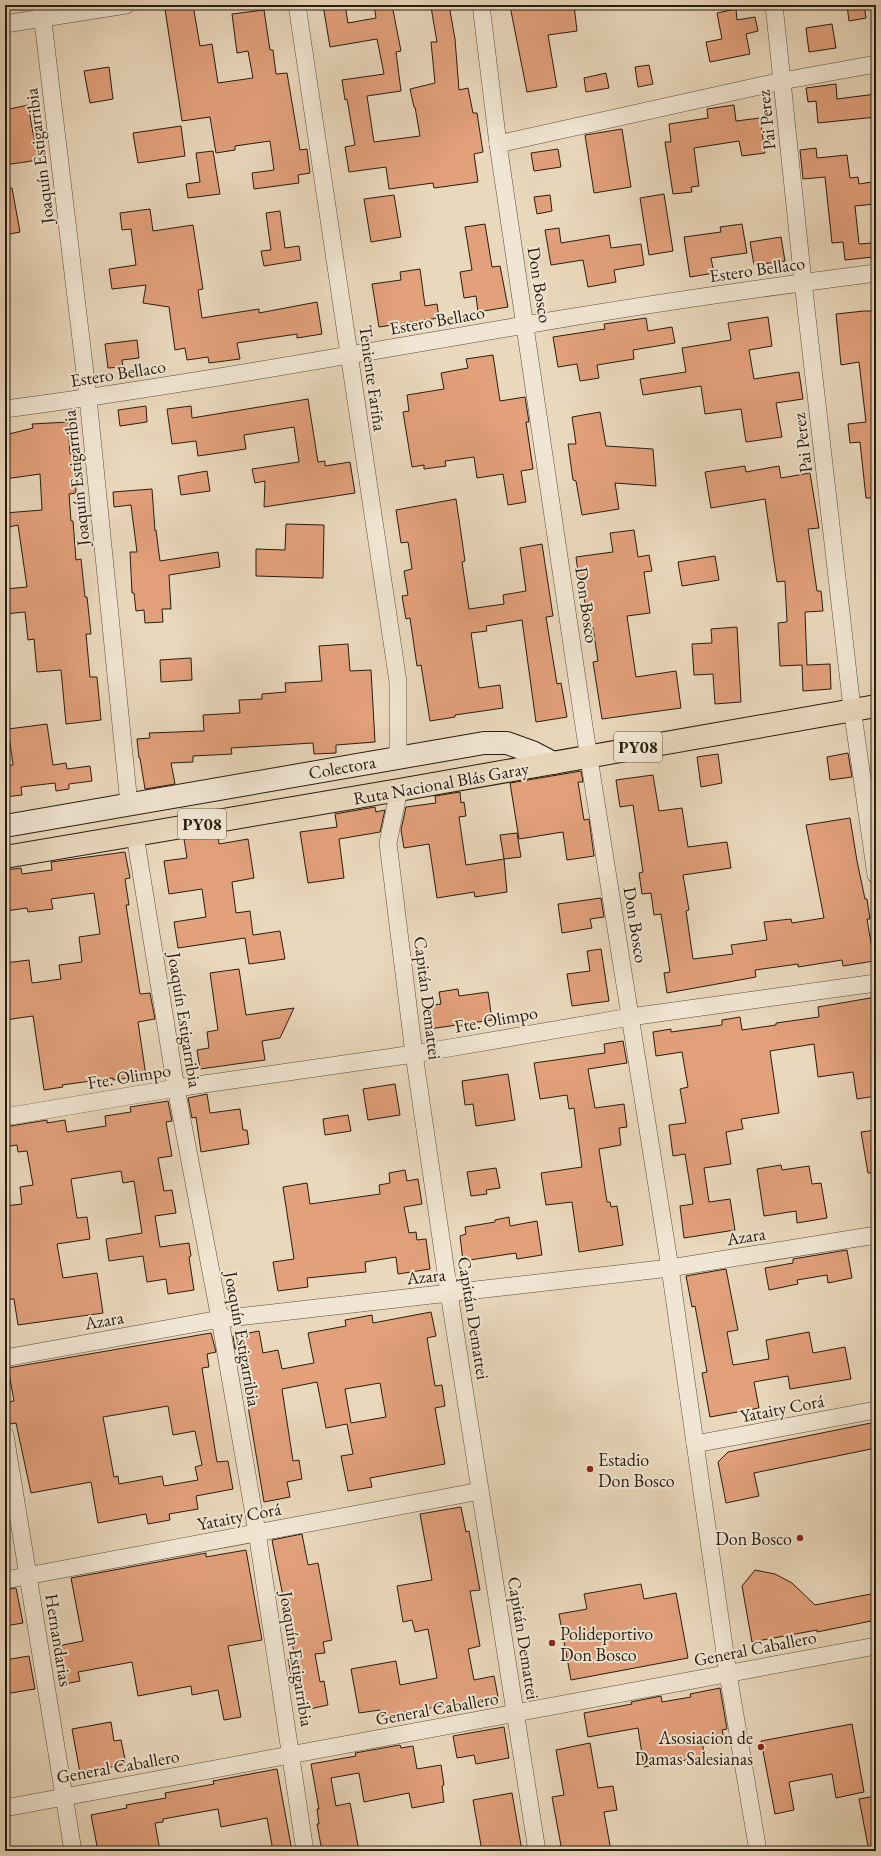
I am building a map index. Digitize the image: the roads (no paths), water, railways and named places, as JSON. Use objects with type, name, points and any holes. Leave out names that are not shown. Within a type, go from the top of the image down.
[{"type":"highway","name":"Ruta Nacional Blás Garay","points":[[5,857],[399,790],[852,708],[876,706]]},
{"type":"main road","name":"Colectora","points":[[5,826],[484,743],[507,743],[532,752],[553,762]]},
{"type":"street","points":[[5,24],[42,12],[126,5]]},
{"type":"street","name":"Teniente Fariña","points":[[297,5],[398,682],[398,758]]},
{"type":"street","name":"Don Bosco","points":[[481,5],[498,144],[526,324],[589,756],[670,1268],[728,1674],[758,1851]]},
{"type":"street","name":"Pai Perez","points":[[774,5],[803,282],[852,708],[876,875]]},
{"type":"street","name":"Joaquín Estigarribia","points":[[42,12],[88,398],[129,804]]},
{"type":"street","points":[[498,144],[782,81],[876,64]]},
{"type":"street","name":"Estero Bellaco","points":[[5,409],[88,398],[349,356],[526,324],[803,282],[876,273]]},
{"type":"street","name":"Capitán Demattei","points":[[399,790],[388,843],[414,1054],[449,1293],[537,1851]]},
{"type":"street","name":"Joaquín Estigarribia","points":[[135,835],[176,1088],[220,1319],[257,1532],[305,1851]]},
{"type":"street","name":"Fte. Olimpo","points":[[5,1117],[176,1088],[414,1054],[630,1017],[876,983]]},
{"type":"street","name":"Azara","points":[[5,1358],[220,1319],[670,1268],[876,1235]]},
{"type":"street","name":"Yataity Corá","points":[[695,1444],[876,1410]]},
{"type":"street","name":"Hernandarias","points":[[5,1435],[73,1851]]},
{"type":"street","name":"Yataity Corá","points":[[5,1580],[480,1490]]},
{"type":"street","name":"General Caballero","points":[[5,1808],[876,1646]]},
{"type":"place","name":"Estadio Don Bosco","points":[[590,1469]]},
{"type":"place","name":"Don Bosco","points":[[800,1538]]},
{"type":"place","name":"Polideportivo Don Bosco","points":[[552,1643]]},
{"type":"place","name":"Asosiacion de Damas Salesianas","points":[[761,1747]]}]
